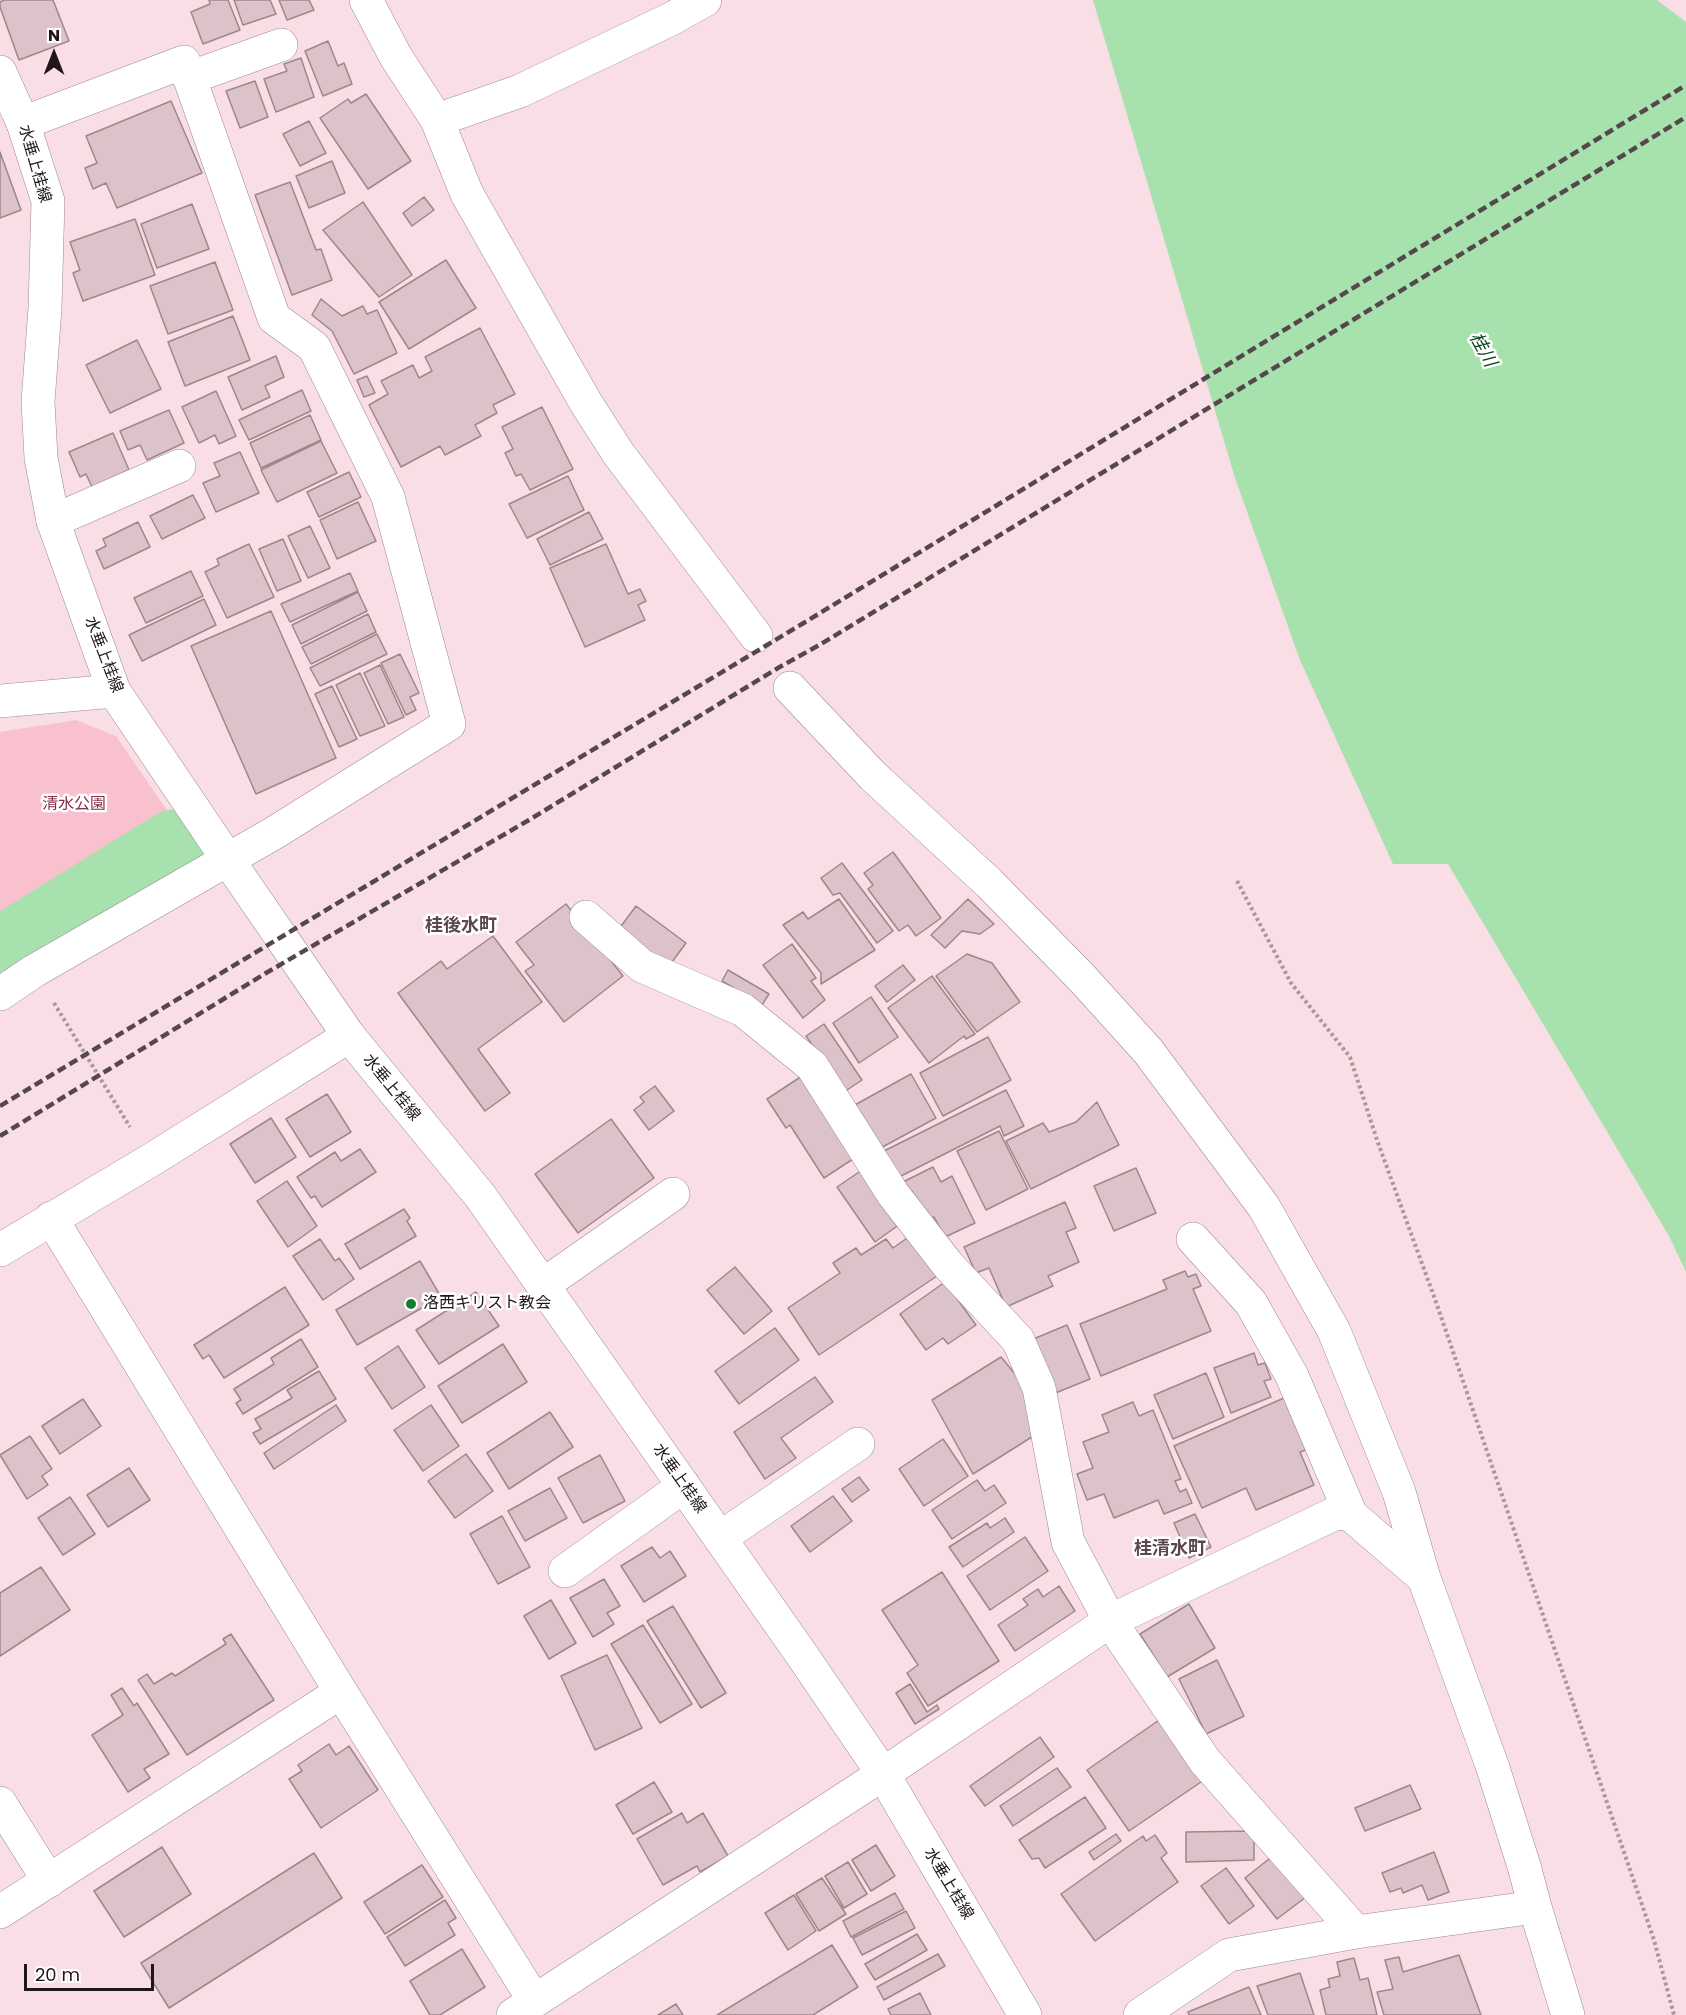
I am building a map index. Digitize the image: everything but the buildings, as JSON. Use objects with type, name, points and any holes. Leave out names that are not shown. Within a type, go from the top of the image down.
[{"type":"street","points":[[366,0],[396,57],[437,120],[467,194],[586,403],[618,453],[756,636]]},
{"type":"street","points":[[437,120],[520,91],[671,19],[705,0]]},
{"type":"street","points":[[189,78],[281,45]]},
{"type":"street","points":[[0,994],[34,971],[228,860],[449,724],[388,496],[314,347],[274,318],[184,62],[23,123]]},
{"type":"street","name":"水垂上桂線","points":[[0,72],[23,123],[48,201],[45,308],[38,402],[40,458],[53,521],[114,691],[350,1036],[481,1197],[883,1774],[1025,2015]]},
{"type":"street","points":[[53,521],[180,466]]},
{"type":"street","points":[[790,688],[873,776],[989,883],[1082,978],[1148,1051],[1264,1207],[1334,1331],[1399,1492],[1424,1578],[1493,1768],[1568,2015]]},
{"type":"street","points":[[0,701],[114,691]]},
{"type":"street","points":[[586,917],[642,966],[743,1010],[812,1066],[893,1194],[948,1265],[1018,1340],[1039,1388],[1068,1542],[1110,1621],[1205,1761],[1356,1932]]},
{"type":"street","points":[[0,1250],[152,1160],[350,1036]]},
{"type":"street","points":[[543,1285],[673,1194]]},
{"type":"street","points":[[51,1218],[340,1692],[524,2008],[883,1774],[1110,1621],[1336,1513],[1351,1515]]},
{"type":"street","points":[[1193,1239],[1251,1303],[1292,1376],[1351,1515],[1424,1578]]},
{"type":"street","points":[[720,1538],[858,1444]]},
{"type":"street","points":[[565,1571],[684,1486]]},
{"type":"street","points":[[0,1912],[340,1692]]},
{"type":"street","points":[[0,1803],[50,1881]]},
{"type":"street","points":[[1140,2015],[1229,1955],[1356,1932],[1534,1907]]},
{"type":"path","points":[[1237,881],[1291,983],[1350,1057],[1654,1940],[1674,2015]]},
{"type":"path","points":[[34,971],[152,1160]]},
{"type":"green space","name":"清水公園","points":[[76,720],[116,736],[175,822],[177,831],[0,939],[0,732]]},
{"type":"water","name":"桂川","points":[[1093,0],[1657,0],[1686,22],[1686,1272],[1669,1236],[1448,864],[1393,864],[1300,660],[1235,478]]},
{"type":"waterway","points":[[0,957],[176,848]]},
{"type":"railway","points":[[0,1106],[802,624],[1686,85]]},
{"type":"railway","points":[[0,1136],[266,973],[529,820],[821,644],[1686,117]]},
{"type":"place","name":"洛西キリスト教会","points":[[411,1304]]},
{"type":"district","name":"桂後水町","points":[[461,926]]},
{"type":"district","name":"桂清水町","points":[[1170,1549]]}]
